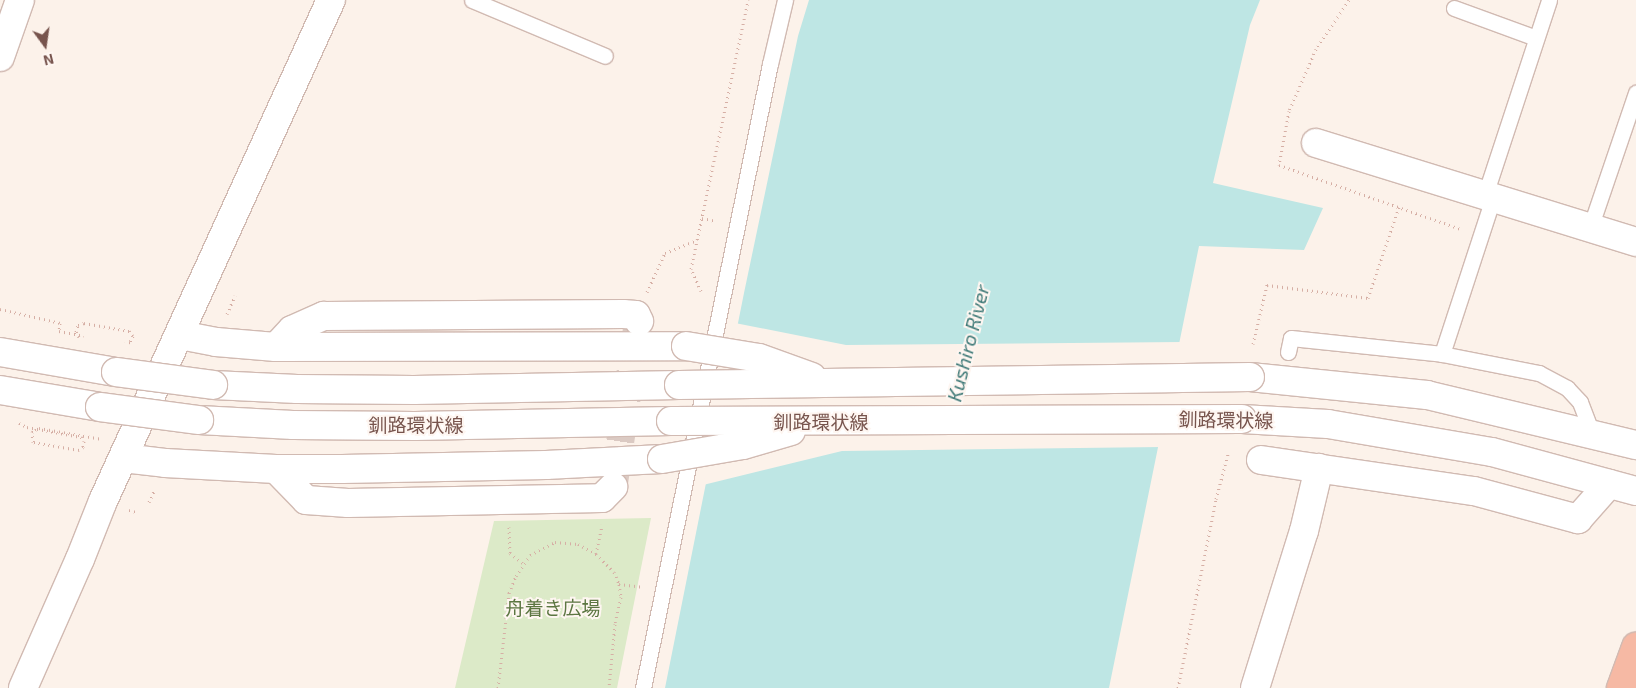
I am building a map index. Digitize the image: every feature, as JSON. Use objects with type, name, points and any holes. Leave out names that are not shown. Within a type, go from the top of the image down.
[{"type":"highway","points":[[1621,688],[1636,648]]},
{"type":"street","points":[[0,57],[20,0]]},
{"type":"street","points":[[23,688],[116,449],[180,335],[331,0]]},
{"type":"street","points":[[1316,143],[1636,242]]},
{"type":"street","points":[[276,347],[292,330],[324,316],[637,318]]},
{"type":"street","points":[[180,335],[216,342],[276,347],[686,346],[759,358],[828,383]]},
{"type":"street","name":"釧路環状線","points":[[0,352],[116,372],[213,384],[414,390],[1250,377],[1428,396],[1636,445]]},
{"type":"street","name":"釧路環状線","points":[[0,390],[100,407],[199,420],[293,425],[396,426],[672,421],[821,422],[1242,418],[1328,424],[1492,452],[1636,491]]},
{"type":"street","points":[[116,449],[165,463],[276,469],[546,465],[662,459],[743,445],[821,422]]},
{"type":"street","points":[[1262,455],[1319,468],[1474,491],[1578,519],[1609,484]]},
{"type":"street","points":[[1254,688],[1304,530],[1319,468]]},
{"type":"street","points":[[276,469],[306,500],[348,503],[602,498],[614,488]]},
{"type":"lane","points":[[472,0],[605,56]]},
{"type":"lane","points":[[643,688],[770,64],[785,0]]},
{"type":"lane","points":[[1442,354],[1549,0]]},
{"type":"lane","points":[[1454,8],[1536,38]]},
{"type":"lane","points":[[1590,228],[1636,93]]},
{"type":"lane","points":[[1288,352],[1291,338],[1442,354],[1539,373],[1567,388],[1580,402],[1592,434]]},
{"type":"path","points":[[702,293],[691,269],[748,0]]},
{"type":"path","points":[[1253,344],[1267,285],[1368,298],[1399,207]]},
{"type":"path","points":[[702,218],[723,223]]},
{"type":"path","points":[[637,318],[665,253],[697,240]]},
{"type":"path","points":[[0,309],[60,323],[58,337]]},
{"type":"path","points":[[80,338],[76,332],[78,325],[84,323],[129,331],[133,336],[130,342],[125,343]]},
{"type":"path","points":[[59,331],[73,334]]},
{"type":"path","points":[[27,427],[36,429],[45,430],[81,437],[84,441],[84,447],[79,450],[33,442],[30,437],[32,432],[35,430],[39,428],[76,435],[116,449]]},
{"type":"path","points":[[1178,688],[1216,500],[1228,454]]},
{"type":"path","points":[[596,554],[603,522]]},
{"type":"path","points":[[509,523],[510,553],[524,564]]},
{"type":"path","points":[[498,688],[509,593],[530,555],[555,542],[578,544],[596,554],[614,572],[619,584],[621,597],[609,688]]},
{"type":"path","points":[[619,584],[646,588]]},
{"type":"green space","name":"舟着き広場","points":[[651,518],[617,688],[455,688],[494,521]]},
{"type":"water","name":"Kushiro River","points":[[809,0],[1260,0],[1250,25],[1213,183],[1323,208],[1304,250],[1199,246],[1109,688],[665,688],[744,293],[798,36]]},
{"type":"pier","points":[[735,323],[846,345],[1182,342],[1161,447],[842,451],[703,485]]},
{"type":"tunnel","points":[[614,483],[638,323]]}]
